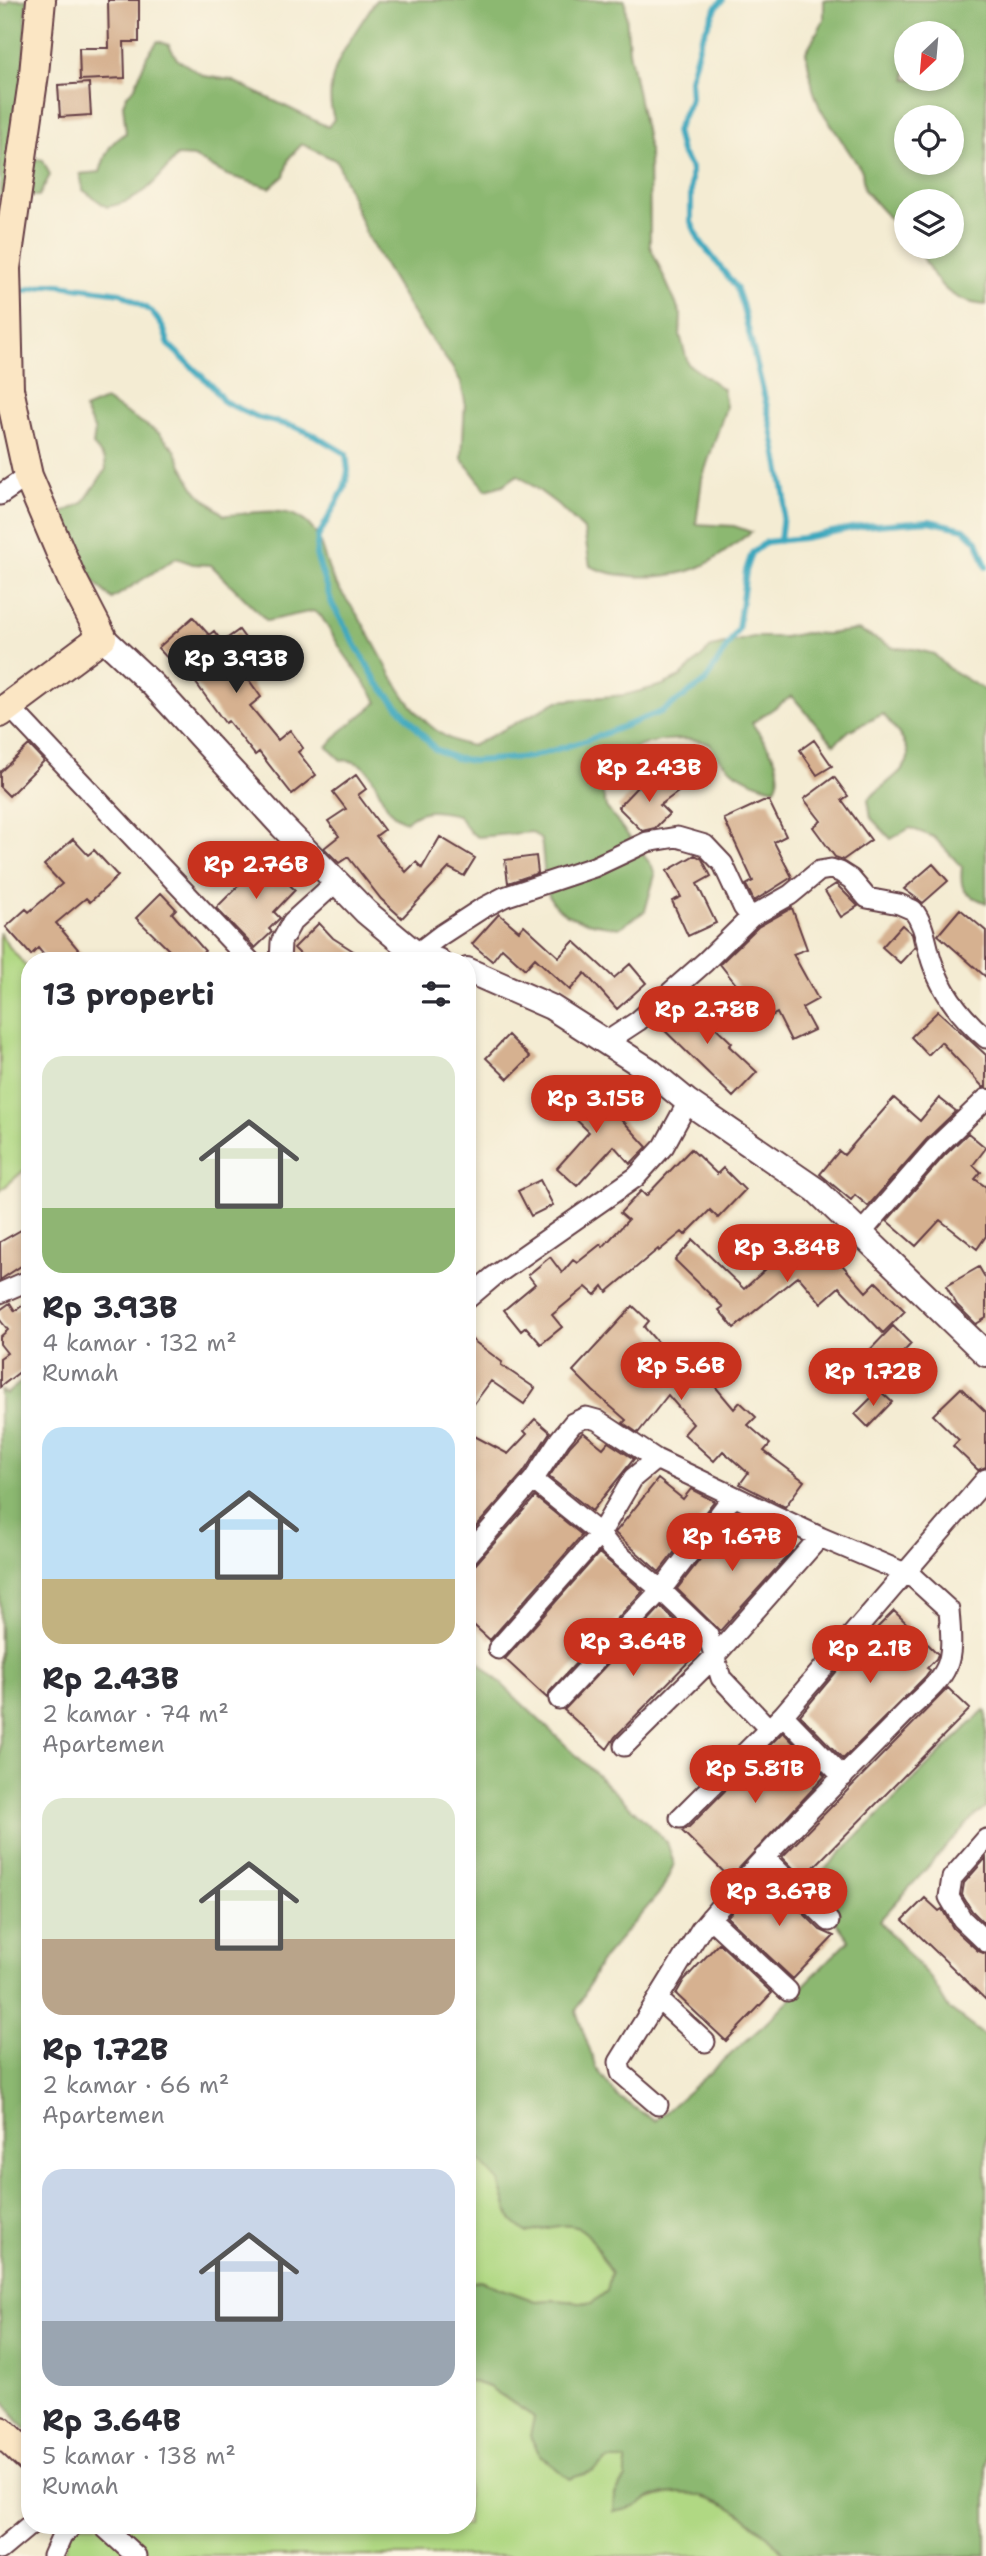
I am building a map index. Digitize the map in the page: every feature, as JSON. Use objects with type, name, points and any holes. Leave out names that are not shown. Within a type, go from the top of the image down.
[{"type":"main road","points":[[5,709],[102,637],[71,577],[28,476],[9,389],[6,268],[34,74],[41,0]]},
{"type":"main road","points":[[0,2431],[21,2451]]},
{"type":"street","points":[[0,495],[28,476]]},
{"type":"street","points":[[102,637],[153,685],[336,882],[366,912],[414,952]]},
{"type":"street","points":[[5,709],[241,952]]},
{"type":"street","points":[[430,952],[481,909],[505,897],[594,867],[647,842],[677,837],[705,845],[723,864],[743,907],[751,917]]},
{"type":"street","points":[[606,1042],[638,1021],[751,917],[790,895],[824,869],[840,872],[851,879],[867,898],[907,906],[917,915],[932,963],[959,1013],[986,1038]]},
{"type":"street","points":[[280,952],[281,942],[292,922],[336,882]]},
{"type":"street","points":[[476,974],[551,1007],[649,1070],[688,1102],[816,1190],[986,1354]]},
{"type":"street","points":[[861,1233],[935,1148],[986,1099]]},
{"type":"street","points":[[476,1292],[636,1177],[664,1146],[688,1102]]},
{"type":"street","points":[[0,1293],[21,1284]]},
{"type":"street","points":[[476,1546],[533,1480],[559,1439],[573,1423],[586,1417],[597,1420],[656,1459],[820,1537],[905,1573],[949,1610],[952,1646],[949,1664],[936,1685],[909,1709],[764,1857],[710,1918],[619,2065],[621,2073],[658,2105]]},
{"type":"street","points":[[498,1649],[600,1534],[633,1478],[656,1459]]},
{"type":"street","points":[[680,1818],[776,1722],[986,1479]]},
{"type":"street","points":[[533,1480],[600,1534],[610,1547],[708,1635],[721,1678],[843,1777]]},
{"type":"street","points":[[559,1699],[661,1590],[728,1503],[736,1497]]},
{"type":"street","points":[[624,1746],[715,1656],[820,1537]]},
{"type":"street","points":[[986,1839],[952,1878],[949,1897],[962,1919],[986,1942]]},
{"type":"street","points":[[764,1857],[829,1921]]},
{"type":"street","points":[[710,1918],[788,1991]]},
{"type":"street","points":[[658,1999],[705,2042]]},
{"type":"street","points":[[0,2550],[21,2532]]},
{"type":"street","points":[[53,2556],[64,2534]]},
{"type":"street","points":[[112,2534],[136,2556]]},
{"type":"green space","points":[[9,0],[29,0],[26,7],[17,156],[43,160],[50,175],[39,196],[0,196],[0,3],[7,4]]},
{"type":"green space","points":[[376,0],[625,0],[629,51],[649,150],[650,246],[681,315],[680,335],[688,364],[723,389],[726,407],[702,479],[696,524],[734,526],[751,532],[708,563],[690,571],[661,576],[630,576],[602,571],[590,566],[584,530],[557,504],[518,475],[503,485],[486,490],[462,459],[465,401],[461,383],[418,322],[367,236],[337,161],[302,144],[289,158],[284,176],[270,188],[227,175],[194,157],[177,156],[147,189],[119,204],[107,207],[83,190],[80,174],[100,172],[112,145],[126,133],[123,104],[134,89],[147,56],[158,41],[169,45],[177,59],[204,76],[231,80],[328,127],[334,119],[331,87],[335,71],[349,42]]},
{"type":"green space","points":[[824,0],[986,0],[986,305],[952,294],[936,279],[924,259],[964,259],[964,189],[894,189],[894,222],[891,220],[864,190],[862,171],[820,108],[813,89],[806,52],[824,20]]},
{"type":"green space","points":[[105,400],[159,433],[175,450],[197,492],[224,515],[281,512],[306,522],[320,542],[334,581],[360,619],[404,695],[433,728],[451,739],[472,746],[558,701],[625,695],[663,685],[680,677],[712,647],[753,637],[858,630],[894,648],[934,654],[948,668],[986,691],[986,903],[965,891],[962,867],[934,837],[910,828],[891,839],[871,818],[868,799],[895,777],[907,761],[908,752],[904,743],[883,714],[850,730],[834,744],[792,696],[752,723],[776,763],[778,780],[775,788],[756,783],[737,773],[721,760],[710,744],[701,741],[679,739],[654,742],[625,755],[601,786],[606,807],[652,866],[655,875],[645,911],[619,928],[587,922],[566,914],[551,900],[546,883],[541,840],[532,832],[478,837],[470,832],[458,815],[437,811],[418,814],[406,822],[392,813],[368,771],[353,761],[341,760],[327,747],[340,732],[378,702],[321,616],[313,611],[267,621],[211,565],[193,564],[176,558],[112,599],[93,581],[56,516],[83,503],[106,469],[105,460],[93,445],[95,431],[84,409]]},
{"type":"green space","points":[[0,932],[21,960],[21,1173],[0,1191]]},
{"type":"green space","points":[[21,1382],[21,2424],[0,2395],[0,1390],[6,1394]]},
{"type":"green space","points":[[476,1660],[667,1842],[674,1864],[662,1890],[600,1962],[576,2011],[596,2068],[618,2097],[655,2121],[764,2025],[849,1940],[827,1910],[803,1890],[961,1733],[986,1712],[986,1808],[975,1815],[879,1921],[932,1980],[949,2009],[986,2037],[986,2556],[787,2556],[744,2516],[728,2506],[694,2494],[654,2496],[635,2507],[614,2512],[615,2494],[626,2478],[626,2460],[607,2460],[593,2471],[569,2479],[540,2455],[530,2436],[534,2417],[489,2387],[476,2383],[476,2282],[481,2281],[535,2301],[592,2303],[607,2291],[611,2274],[588,2235],[580,2229],[560,2226],[527,2233],[511,2220],[499,2181],[476,2157]]},
{"type":"green space","points":[[476,2157],[499,2181],[511,2220],[527,2232],[560,2225],[580,2229],[588,2235],[611,2274],[607,2291],[593,2303],[535,2301],[481,2281],[476,2282]]},
{"type":"green space","points":[[476,2383],[489,2387],[534,2417],[593,2471],[607,2460],[627,2459],[626,2478],[615,2494],[635,2506],[658,2496],[679,2493],[719,2501],[754,2525],[787,2556],[63,2556],[69,2534],[476,2534]]},
{"type":"building","points":[[108,0],[139,0],[139,42],[124,42],[125,78],[80,80],[79,48],[109,48]]},
{"type":"building","points":[[89,83],[91,115],[60,117],[58,85]]},
{"type":"building","points":[[193,617],[209,635],[214,631],[222,642],[239,630],[261,660],[244,673],[261,697],[250,706],[278,740],[290,730],[303,748],[298,752],[316,775],[292,794],[259,752],[255,755],[228,721],[225,723],[177,657],[171,662],[158,648]]},
{"type":"building","points":[[814,740],[832,766],[817,775],[800,750]]},
{"type":"building","points":[[29,745],[44,761],[9,796],[0,787],[0,772]]},
{"type":"building","points":[[356,775],[366,789],[358,795],[384,830],[376,836],[406,872],[416,862],[422,868],[440,837],[475,858],[464,876],[449,868],[402,918],[381,899],[348,857],[339,863],[324,848],[339,836],[328,821],[346,809],[333,792]]},
{"type":"building","points":[[665,775],[678,792],[660,805],[669,814],[655,828],[642,831],[618,807],[639,785],[644,790]]},
{"type":"building","points":[[834,777],[848,796],[842,800],[871,840],[843,860],[835,857],[813,827],[821,821],[804,799]]},
{"type":"building","points":[[763,801],[769,801],[786,836],[774,842],[792,877],[754,901],[746,885],[753,881],[724,819]]},
{"type":"building","points":[[73,839],[88,855],[94,850],[118,876],[90,902],[86,898],[56,923],[80,952],[41,952],[38,948],[34,952],[28,952],[6,927],[26,909],[29,912],[62,884],[44,865]]},
{"type":"building","points":[[257,854],[295,890],[274,912],[280,918],[269,929],[272,932],[255,948],[216,908],[244,880],[238,875]]},
{"type":"building","points":[[695,855],[702,859],[711,876],[697,884],[716,923],[688,936],[672,901],[681,897],[667,871]]},
{"type":"building","points":[[536,856],[538,873],[508,883],[505,860]]},
{"type":"building","points":[[933,864],[948,881],[923,903],[904,889]]},
{"type":"building","points":[[836,884],[858,906],[841,917],[825,891]]},
{"type":"building","points":[[161,893],[176,909],[172,913],[205,951],[169,952],[136,918]]},
{"type":"building","points":[[792,908],[807,949],[793,954],[818,999],[802,1008],[814,1030],[791,1041],[777,1013],[758,1023],[742,992],[720,964],[758,927]]},
{"type":"building","points":[[960,909],[986,931],[986,977],[938,935]]},
{"type":"building","points":[[499,914],[519,931],[524,925],[559,957],[574,941],[614,978],[630,964],[646,983],[617,1009],[585,973],[570,990],[535,958],[525,969],[502,948],[492,961],[472,944]]},
{"type":"building","points":[[319,923],[333,938],[355,952],[298,952],[294,948]]},
{"type":"building","points":[[902,925],[912,934],[915,947],[900,963],[882,947]]},
{"type":"building","points":[[684,997],[732,1043],[729,1046],[757,1072],[733,1097],[657,1023]]},
{"type":"building","points":[[938,1011],[986,1055],[986,1087],[983,1087],[941,1042],[928,1055],[911,1037]]},
{"type":"building","points":[[508,1035],[530,1057],[508,1079],[486,1058]]},
{"type":"building","points":[[580,1082],[611,1112],[613,1110],[647,1147],[630,1164],[614,1146],[577,1186],[557,1168],[589,1132],[559,1103]]},
{"type":"building","points":[[894,1098],[920,1121],[939,1098],[956,1111],[926,1140],[868,1206],[855,1195],[851,1200],[820,1174],[839,1151],[844,1155]]},
{"type":"building","points":[[968,1133],[986,1148],[973,1165],[981,1172],[975,1179],[986,1187],[986,1236],[977,1249],[940,1220],[916,1246],[887,1221]]},
{"type":"building","points":[[691,1149],[717,1174],[723,1168],[745,1190],[718,1218],[710,1210],[685,1235],[682,1232],[659,1251],[658,1249],[607,1292],[603,1286],[595,1295],[586,1287],[552,1315],[562,1327],[541,1344],[526,1327],[521,1331],[504,1310],[535,1284],[528,1275],[550,1257],[562,1273],[573,1260],[577,1263],[601,1244],[603,1247],[628,1220],[620,1213],[641,1191],[646,1196]]},
{"type":"building","points":[[540,1180],[553,1205],[531,1216],[518,1191]]},
{"type":"building","points":[[21,1230],[21,1266],[0,1280],[0,1242]]},
{"type":"building","points":[[799,1239],[817,1260],[829,1250],[866,1292],[876,1282],[905,1311],[883,1333],[839,1287],[821,1303],[798,1276],[734,1328],[719,1310],[723,1307],[675,1260],[693,1240],[744,1289]]},
{"type":"building","points":[[979,1267],[986,1279],[986,1318],[976,1324],[957,1305],[946,1286]]},
{"type":"building","points":[[10,1303],[15,1311],[21,1307],[21,1371],[0,1387],[0,1358],[7,1353],[0,1344],[0,1337],[8,1330],[0,1320],[0,1310]]},
{"type":"building","points":[[633,1306],[649,1321],[644,1327],[671,1358],[683,1348],[734,1409],[740,1402],[756,1417],[748,1425],[770,1444],[764,1451],[804,1481],[785,1507],[740,1484],[748,1473],[723,1451],[714,1461],[684,1434],[693,1424],[668,1395],[638,1433],[623,1423],[626,1420],[573,1371]]},
{"type":"building","points":[[893,1326],[911,1344],[883,1373],[865,1355]]},
{"type":"building","points":[[476,1343],[502,1362],[501,1365],[535,1388],[524,1404],[491,1381],[476,1401]]},
{"type":"building","points":[[961,1388],[986,1412],[986,1467],[978,1470],[953,1446],[959,1440],[933,1415]]},
{"type":"building","points":[[879,1390],[892,1402],[868,1427],[855,1414]]},
{"type":"building","points":[[535,1419],[550,1432],[523,1473],[476,1527],[476,1437],[508,1454],[527,1434],[524,1431]]},
{"type":"building","points":[[583,1432],[603,1448],[608,1442],[634,1459],[592,1511],[549,1477]]},
{"type":"building","points":[[658,1479],[683,1499],[691,1489],[714,1501],[659,1572],[615,1533]]},
{"type":"building","points":[[535,1497],[582,1535],[490,1640],[476,1627],[476,1564]]},
{"type":"building","points":[[730,1521],[757,1544],[769,1531],[792,1551],[720,1631],[677,1589]]},
{"type":"building","points":[[599,1553],[643,1591],[550,1691],[547,1698],[505,1659]]},
{"type":"building","points":[[661,1607],[697,1642],[700,1650],[615,1737],[607,1749],[564,1710]]},
{"type":"building","points":[[894,1611],[938,1654],[927,1668],[930,1670],[925,1677],[843,1759],[800,1715],[852,1653]]},
{"type":"building","points":[[948,1688],[970,1709],[803,1878],[782,1857]]},
{"type":"building","points":[[783,1732],[825,1776],[730,1878],[682,1831]]},
{"type":"building","points":[[986,1858],[986,1925],[972,1911],[962,1895],[964,1883]]},
{"type":"building","points":[[765,1875],[820,1930],[834,1936],[793,1979],[727,1917]]},
{"type":"building","points":[[925,1898],[939,1911],[942,1909],[953,1928],[978,1951],[986,1954],[986,2000],[903,1920]]},
{"type":"building","points":[[719,1943],[772,1993],[726,2041],[676,1994],[684,1980]]},
{"type":"waterway","points":[[723,0],[717,6],[701,39],[690,79],[691,98],[676,131],[681,152],[691,168],[691,222],[700,241],[736,287],[742,304],[771,424],[785,497],[780,541]]},
{"type":"waterway","points":[[14,293],[52,284],[121,293],[152,312],[163,327],[169,345],[213,387],[223,401],[256,417],[296,427],[346,454],[348,471],[344,489],[318,537],[316,555],[332,604],[377,682],[435,749],[454,758],[473,761],[531,757],[588,740],[661,712],[705,682],[738,629],[746,571],[752,553],[766,542],[803,538],[862,526],[929,521],[964,529],[977,541],[986,567]]}]
